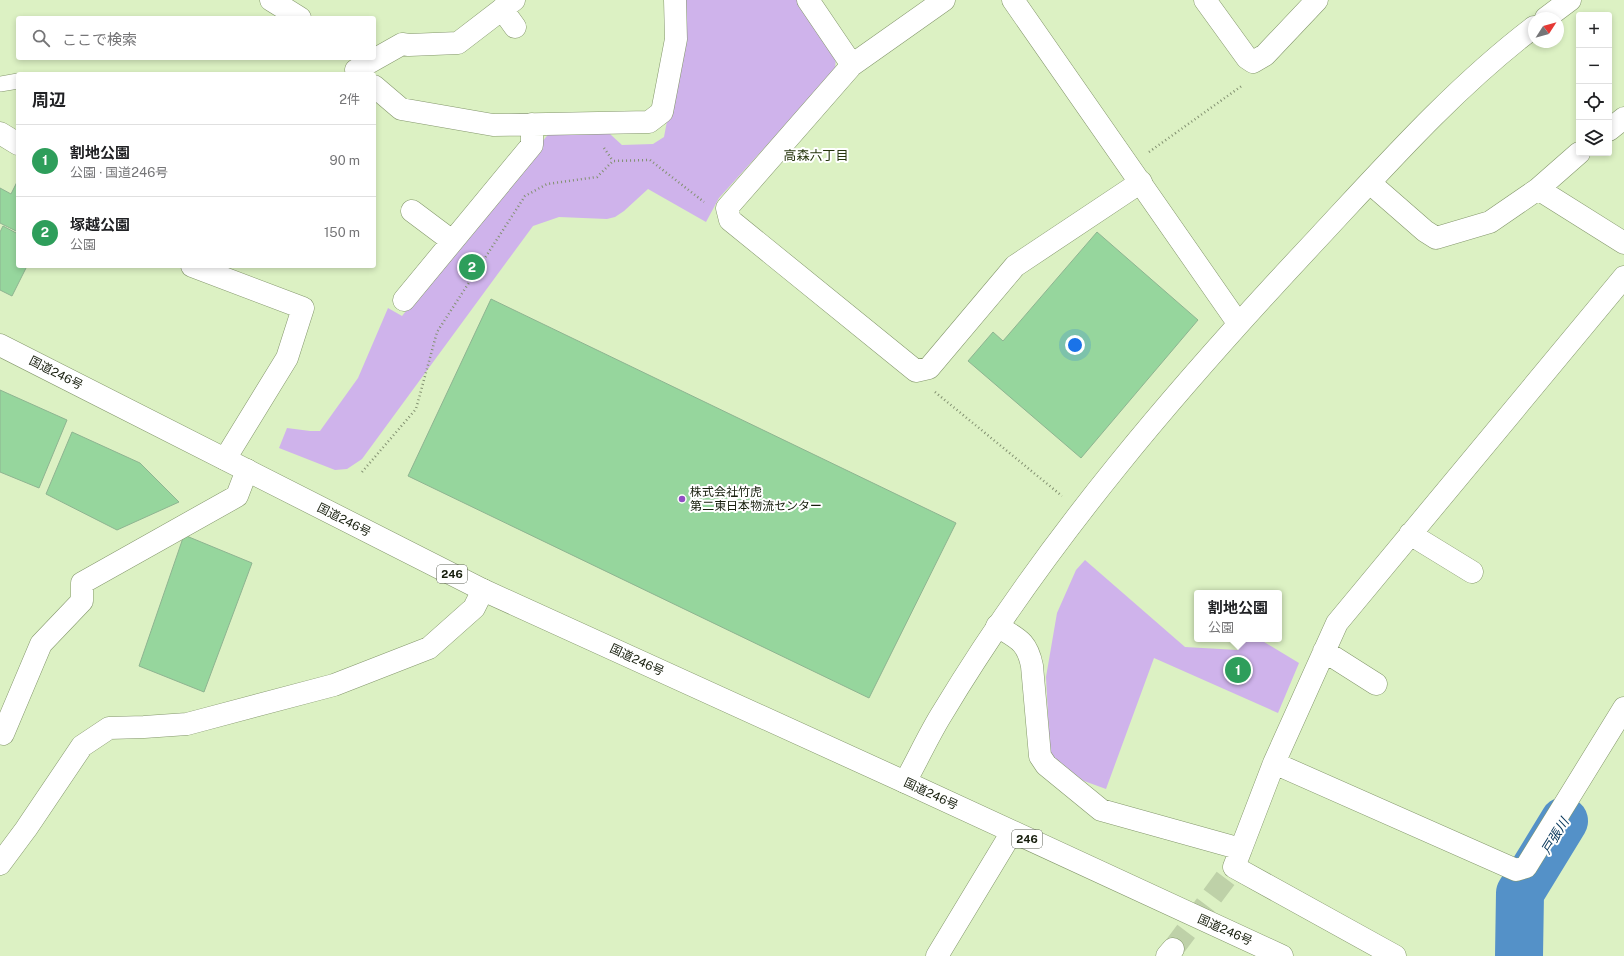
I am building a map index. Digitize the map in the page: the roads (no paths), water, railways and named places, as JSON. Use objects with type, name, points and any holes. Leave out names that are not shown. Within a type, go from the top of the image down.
[{"type":"main road","points":[[271,0],[297,16]]},
{"type":"main road","points":[[376,88],[401,109],[493,125],[649,122],[662,112],[676,39],[675,0]]},
{"type":"main road","points":[[808,0],[852,65]]},
{"type":"main road","points":[[944,0],[852,65],[727,208],[730,220],[916,371],[929,368],[1015,266],[1135,174]]},
{"type":"main road","points":[[1013,0],[1238,323]]},
{"type":"main road","points":[[1205,0],[1247,58],[1253,62],[1265,55],[1317,0]]},
{"type":"main road","points":[[1554,12],[1570,0]]},
{"type":"main road","points":[[376,57],[402,44],[458,43],[508,5],[515,27]]},
{"type":"main road","points":[[905,782],[942,714],[997,626],[1081,512],[1160,412],[1238,323],[1439,111],[1485,66],[1528,32]]},
{"type":"main road","points":[[352,69],[370,60]]},
{"type":"main road","points":[[1612,128],[1624,118]]},
{"type":"main road","points":[[404,300],[532,145],[532,124]]},
{"type":"main road","points":[[0,133],[16,143]]},
{"type":"main road","points":[[1370,183],[1425,232],[1436,238],[1490,222],[1538,189],[1576,156]]},
{"type":"main road","points":[[1538,189],[1624,243]]},
{"type":"main road","points":[[412,211],[452,241]]},
{"type":"main road","points":[[201,268],[307,301],[287,358],[225,459]]},
{"type":"main road","points":[[1395,956],[1234,867],[1274,763],[1337,623],[1624,277]]},
{"type":"main road","name":"国道246号","points":[[0,344],[484,590],[1282,956]]},
{"type":"main road","points":[[3,734],[41,644],[82,600],[82,583],[237,496],[247,470]]},
{"type":"main road","points":[[1410,534],[1472,572]]},
{"type":"main road","points":[[0,864],[26,829],[82,746],[109,728],[187,724],[334,685],[429,648],[474,608],[484,590]]},
{"type":"main road","points":[[997,626],[1022,643],[1029,652],[1032,666],[1040,756],[1046,765],[1101,810],[1241,849]]},
{"type":"main road","points":[[1324,651],[1376,684]]},
{"type":"main road","points":[[1274,763],[1516,870],[1526,867],[1624,708]]},
{"type":"main road","points":[[938,956],[1012,832]]},
{"type":"lane","points":[[0,84],[16,81]]},
{"type":"waterway","name":"戸張川","points":[[1519,956],[1520,893],[1564,821]]},
{"type":"tunnel","points":[[1173,949],[1234,867]]},
{"type":"place","name":"塚越公園","points":[[472,267]]},
{"type":"place","name":"株式会社竹虎 第二東日本物流センター","points":[[682,499]]},
{"type":"place","name":"割地公園","points":[[1238,670]]},
{"type":"district","name":"高森六丁目","points":[[816,155]]}]
